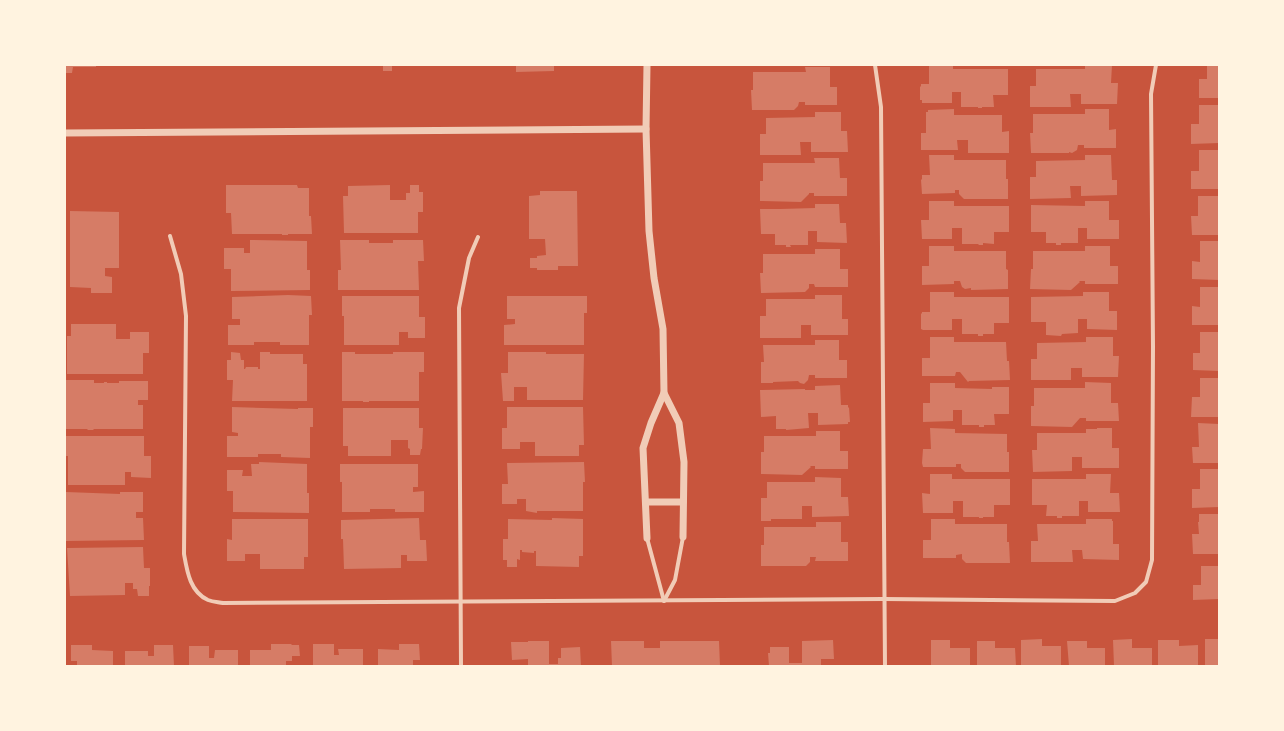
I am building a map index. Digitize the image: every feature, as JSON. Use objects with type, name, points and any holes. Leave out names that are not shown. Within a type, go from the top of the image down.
[{"type":"street","points":[[647,65],[646,129],[649,231],[654,278],[663,329],[664,393],[651,423],[644,448],[647,538],[664,601]]},
{"type":"street","points":[[875,65],[881,107],[885,666]]},
{"type":"street","points":[[170,236],[181,274],[186,316],[184,554],[188,577],[196,592],[207,600],[223,603],[884,599],[1116,601],[1135,593],[1146,582],[1152,560],[1153,346],[1151,94],[1156,65]]},
{"type":"street","points":[[65,133],[646,129]]},
{"type":"street","points":[[461,666],[459,308],[469,258],[478,237]]},
{"type":"street","points":[[664,393],[679,423],[684,462],[683,537],[675,580],[664,601]]},
{"type":"street","points":[[646,502],[683,502]]},
{"type":"building","points":[[65,65],[96,65],[96,67],[73,67],[72,73],[65,73]]},
{"type":"building","points":[[383,65],[392,65],[392,71],[383,71]]},
{"type":"building","points":[[516,65],[554,65],[554,71],[516,72]]},
{"type":"building","points":[[929,65],[953,65],[953,69],[1008,69],[1008,95],[993,95],[994,107],[961,107],[961,92],[952,92],[952,103],[922,103],[922,100],[920,100],[920,86],[921,87],[921,84],[929,84]]},
{"type":"building","points":[[1085,65],[1112,65],[1111,83],[1118,83],[1117,104],[1081,104],[1081,94],[1070,94],[1071,107],[1030,107],[1030,86],[1036,86],[1036,69],[1085,69]]},
{"type":"building","points":[[1207,65],[1219,65],[1219,98],[1199,98],[1199,79],[1207,79]]},
{"type":"building","points":[[805,67],[830,67],[830,87],[837,87],[837,105],[805,105],[805,102],[799,102],[798,106],[794,110],[752,110],[751,90],[753,90],[753,72],[806,72]]},
{"type":"building","points":[[1199,105],[1219,105],[1219,143],[1191,144],[1191,124],[1199,124]]},
{"type":"building","points":[[954,109],[954,115],[1002,115],[1002,132],[1009,131],[1009,153],[968,153],[968,140],[957,140],[958,150],[921,150],[921,133],[926,133],[926,112],[928,112],[928,110]]},
{"type":"building","points":[[1085,109],[1109,109],[1109,130],[1116,129],[1116,148],[1084,148],[1084,145],[1078,145],[1077,150],[1072,153],[1031,153],[1030,133],[1033,133],[1033,114],[1085,114]]},
{"type":"building","points":[[815,112],[841,112],[841,131],[847,131],[848,152],[811,152],[811,142],[800,142],[801,155],[760,155],[760,134],[766,134],[766,118],[815,117]]},
{"type":"building","points":[[1199,150],[1219,150],[1219,189],[1191,189],[1191,171],[1199,171]]},
{"type":"building","points":[[929,155],[954,155],[954,160],[1006,160],[1008,199],[964,199],[959,194],[959,190],[955,190],[955,193],[922,194],[922,175],[930,175]]},
{"type":"building","points":[[1085,155],[1111,155],[1112,180],[1117,180],[1117,195],[1081,196],[1081,186],[1070,186],[1071,198],[1030,199],[1030,177],[1036,177],[1036,161],[1085,160]]},
{"type":"building","points":[[814,158],[839,158],[840,178],[847,178],[847,196],[814,196],[814,193],[809,193],[801,202],[760,201],[760,181],[763,181],[763,163],[815,163]]},
{"type":"building","points":[[226,185],[297,185],[298,188],[309,188],[309,216],[311,216],[312,234],[232,234],[231,213],[226,213]]},
{"type":"building","points":[[390,185],[390,200],[406,200],[406,193],[410,193],[410,185],[419,185],[419,192],[423,192],[423,212],[418,212],[418,233],[344,233],[343,196],[348,196],[348,186]]},
{"type":"building","points":[[540,191],[577,191],[578,266],[558,266],[558,270],[537,270],[537,268],[530,268],[530,258],[537,258],[537,256],[546,255],[545,239],[529,239],[529,196],[540,195]]},
{"type":"building","points":[[1198,196],[1219,196],[1219,235],[1192,235],[1191,216],[1198,216]]},
{"type":"building","points":[[929,201],[954,201],[954,206],[1009,206],[1009,232],[994,232],[994,244],[983,243],[983,245],[962,244],[962,228],[952,228],[952,239],[922,239],[921,220],[929,220]]},
{"type":"building","points":[[1085,201],[1109,201],[1109,220],[1119,220],[1119,239],[1087,239],[1087,228],[1078,228],[1078,243],[1061,243],[1061,245],[1056,245],[1056,243],[1046,243],[1046,232],[1031,232],[1031,205],[1085,206]]},
{"type":"building","points":[[815,204],[839,204],[840,223],[846,223],[847,243],[817,242],[817,231],[808,231],[808,245],[790,245],[791,247],[786,247],[786,245],[775,245],[775,234],[761,234],[760,209],[815,208]]},
{"type":"building","points":[[70,211],[119,212],[119,268],[105,268],[105,276],[112,277],[112,293],[91,293],[91,288],[70,287]]},
{"type":"building","points":[[250,240],[307,241],[307,270],[310,270],[310,290],[231,291],[231,269],[224,269],[224,248],[244,248],[244,253],[250,253]]},
{"type":"building","points":[[340,240],[369,240],[369,243],[393,243],[393,240],[423,240],[424,261],[418,261],[419,290],[338,290],[338,270],[341,270]]},
{"type":"building","points":[[1200,241],[1219,241],[1219,280],[1192,279],[1192,261],[1200,262]]},
{"type":"building","points":[[929,246],[954,246],[954,251],[1006,251],[1008,289],[965,289],[962,287],[960,281],[954,281],[954,284],[922,285],[922,266],[929,266]]},
{"type":"building","points":[[1085,246],[1110,246],[1110,266],[1118,266],[1118,284],[1085,284],[1085,281],[1079,281],[1080,282],[1071,290],[1030,289],[1031,269],[1033,269],[1033,251],[1085,251]]},
{"type":"building","points":[[815,249],[840,249],[840,269],[848,269],[848,287],[815,287],[814,284],[809,284],[809,288],[805,292],[761,293],[760,273],[763,273],[763,254],[815,254]]},
{"type":"building","points":[[1200,287],[1219,287],[1219,325],[1192,325],[1192,306],[1200,307]]},
{"type":"building","points":[[930,292],[954,292],[954,297],[1009,297],[1009,323],[994,323],[994,334],[983,334],[983,336],[978,336],[978,334],[962,334],[962,319],[952,319],[952,330],[923,330],[921,329],[921,313],[930,312]]},
{"type":"building","points":[[1083,292],[1109,292],[1109,311],[1117,311],[1117,330],[1087,329],[1087,319],[1078,319],[1078,333],[1062,334],[1061,336],[1046,335],[1046,322],[1031,322],[1031,297],[1083,296]]},
{"type":"building","points":[[288,295],[311,296],[312,315],[309,315],[309,345],[280,345],[280,342],[254,342],[254,345],[228,345],[228,325],[240,325],[240,319],[232,319],[232,297]]},
{"type":"building","points":[[815,295],[842,295],[842,319],[848,319],[848,335],[811,335],[811,325],[801,325],[801,338],[760,338],[760,316],[766,316],[766,299],[815,299]]},
{"type":"building","points":[[342,296],[419,296],[419,317],[425,317],[425,338],[408,338],[408,332],[399,332],[399,345],[344,345]]},
{"type":"building","points":[[507,296],[587,296],[587,313],[584,313],[584,345],[504,345],[504,325],[515,324],[515,319],[507,319]]},
{"type":"building","points":[[71,324],[116,324],[116,339],[130,339],[130,332],[149,332],[149,353],[143,353],[143,374],[67,374],[67,336],[71,336]]},
{"type":"building","points":[[1200,332],[1219,332],[1219,371],[1193,370],[1193,353],[1200,353]]},
{"type":"building","points":[[930,337],[954,337],[954,342],[1006,342],[1010,380],[968,382],[960,372],[956,372],[955,376],[922,376],[922,358],[930,358]]},
{"type":"building","points":[[1086,337],[1113,337],[1113,356],[1119,356],[1118,377],[1082,377],[1082,368],[1071,368],[1071,380],[1031,380],[1031,359],[1037,359],[1037,343],[1086,342]]},
{"type":"building","points":[[815,340],[839,340],[839,360],[847,360],[847,378],[815,378],[815,375],[809,375],[808,380],[804,384],[798,381],[761,383],[761,362],[764,362],[763,345],[815,345]]},
{"type":"building","points":[[231,352],[240,353],[241,360],[244,360],[244,369],[246,367],[258,367],[258,369],[260,369],[260,352],[270,352],[270,354],[303,354],[303,364],[307,364],[307,401],[232,401],[233,380],[227,380],[227,360],[231,360]]},
{"type":"building","points":[[342,352],[355,352],[355,354],[393,354],[393,352],[424,352],[424,372],[419,372],[419,401],[342,401]]},
{"type":"building","points":[[508,352],[584,354],[583,400],[527,400],[527,387],[514,387],[514,401],[503,401],[501,373],[508,373]]},
{"type":"building","points":[[1200,378],[1219,378],[1219,417],[1191,417],[1192,397],[1200,397]]},
{"type":"building","points":[[66,380],[94,380],[94,383],[148,381],[148,400],[138,400],[138,405],[143,405],[143,429],[65,429]]},
{"type":"building","points":[[1085,382],[1111,383],[1111,403],[1118,403],[1119,421],[1086,421],[1086,418],[1080,418],[1072,427],[1031,426],[1031,406],[1034,406],[1034,388],[1085,388]]},
{"type":"building","points":[[930,383],[955,383],[955,388],[992,389],[992,387],[1009,387],[1009,414],[994,414],[995,425],[984,425],[984,427],[979,427],[979,425],[962,425],[962,410],[953,410],[953,421],[923,422],[923,403],[930,403]]},
{"type":"building","points":[[840,385],[841,405],[848,405],[848,408],[849,407],[850,422],[848,422],[848,424],[818,425],[818,413],[808,413],[809,428],[786,430],[776,429],[776,416],[761,417],[760,390],[815,390],[815,386]]},
{"type":"building","points":[[232,407],[313,408],[313,427],[310,427],[310,458],[281,457],[281,454],[258,454],[258,457],[227,457],[227,436],[238,436],[238,433],[232,432]]},
{"type":"building","points":[[507,407],[583,407],[584,445],[579,445],[579,456],[535,456],[535,442],[520,442],[520,449],[502,449],[502,428],[507,428]]},
{"type":"building","points":[[343,408],[419,408],[419,428],[423,428],[422,449],[420,455],[410,455],[408,440],[391,440],[391,456],[348,456],[348,446],[343,446]]},
{"type":"building","points":[[1198,423],[1219,424],[1219,463],[1193,463],[1192,447],[1199,447]]},
{"type":"building","points":[[930,428],[955,429],[955,433],[1007,434],[1009,472],[965,472],[961,468],[961,464],[956,464],[956,467],[923,467],[923,449],[931,449]]},
{"type":"building","points":[[1112,428],[1112,448],[1119,448],[1119,468],[1082,468],[1082,457],[1072,457],[1072,471],[1033,472],[1032,450],[1037,450],[1037,433],[1086,433],[1086,429]]},
{"type":"building","points":[[816,431],[840,431],[840,451],[848,451],[848,469],[815,469],[815,466],[810,466],[811,467],[802,475],[761,474],[761,452],[764,452],[764,436],[816,436]]},
{"type":"building","points":[[65,436],[144,436],[144,456],[151,456],[151,478],[131,477],[131,472],[125,472],[125,485],[68,485],[68,456],[65,456]]},
{"type":"building","points":[[259,462],[307,464],[309,513],[233,512],[233,491],[227,491],[227,470],[243,470],[242,476],[252,476],[251,464],[259,464]]},
{"type":"building","points":[[584,462],[585,482],[583,482],[583,511],[537,511],[537,513],[526,511],[526,499],[517,499],[517,504],[502,504],[502,484],[508,484],[507,463]]},
{"type":"building","points":[[340,464],[418,464],[418,487],[413,487],[413,492],[424,491],[424,512],[395,512],[395,509],[370,509],[370,512],[342,512],[342,482],[340,482]]},
{"type":"building","points":[[1200,469],[1219,469],[1219,507],[1192,508],[1192,489],[1200,489]]},
{"type":"building","points":[[930,474],[952,474],[952,479],[1010,479],[1010,505],[994,505],[994,517],[963,517],[963,501],[953,501],[953,513],[923,513],[922,493],[930,494]]},
{"type":"building","points":[[1086,474],[1111,474],[1110,493],[1119,493],[1120,512],[1088,512],[1088,501],[1079,501],[1079,516],[1062,516],[1062,518],[1057,518],[1057,516],[1046,516],[1047,505],[1032,505],[1032,479],[1086,479]]},
{"type":"building","points":[[815,477],[841,478],[841,497],[848,497],[849,516],[812,517],[812,506],[802,506],[802,519],[771,519],[771,521],[761,521],[761,498],[767,498],[767,482],[815,482]]},
{"type":"building","points":[[66,492],[120,494],[120,492],[143,492],[143,512],[136,512],[136,518],[143,518],[144,540],[65,541]]},
{"type":"building","points":[[1199,514],[1219,514],[1219,554],[1193,554],[1192,534],[1199,534]]},
{"type":"building","points":[[419,518],[420,540],[426,540],[427,561],[407,561],[407,555],[401,555],[401,568],[344,569],[341,520]]},
{"type":"building","points":[[552,518],[583,519],[583,556],[579,556],[579,567],[536,566],[536,551],[534,551],[534,553],[522,552],[522,550],[520,550],[520,560],[517,559],[517,567],[507,567],[507,560],[503,560],[503,539],[508,539],[508,519],[552,520]]},
{"type":"building","points":[[232,519],[308,519],[308,557],[304,557],[304,569],[260,569],[260,554],[245,554],[245,561],[227,561],[227,539],[232,540]]},
{"type":"building","points":[[931,519],[955,519],[955,524],[1007,524],[1007,542],[1009,542],[1010,563],[966,563],[962,559],[962,554],[956,555],[956,558],[923,558],[923,540],[931,540]]},
{"type":"building","points":[[1086,519],[1112,519],[1113,544],[1119,544],[1119,560],[1083,559],[1082,550],[1072,550],[1073,562],[1031,562],[1031,541],[1038,541],[1037,524],[1086,524]]},
{"type":"building","points":[[816,522],[841,522],[841,542],[848,542],[848,561],[815,561],[816,557],[810,557],[810,562],[806,566],[761,566],[761,545],[764,545],[764,527],[816,527]]},
{"type":"building","points":[[143,547],[144,568],[150,568],[149,596],[138,596],[137,589],[133,589],[133,583],[125,583],[125,595],[70,596],[67,548]]},
{"type":"building","points":[[1201,566],[1219,566],[1219,599],[1193,600],[1193,585],[1201,585]]},
{"type":"building","points":[[1042,639],[1042,646],[1061,646],[1061,666],[1021,666],[1021,640]]},
{"type":"building","points":[[1132,639],[1132,648],[1152,648],[1152,666],[1114,666],[1113,640]]},
{"type":"building","points":[[1205,639],[1219,639],[1219,666],[1205,666]]},
{"type":"building","points":[[833,640],[834,659],[821,659],[821,666],[769,666],[768,653],[770,653],[770,647],[789,647],[789,663],[802,663],[802,641]]},
{"type":"building","points":[[931,640],[950,640],[950,648],[970,648],[970,666],[931,666]]},
{"type":"building","points":[[1158,640],[1179,640],[1179,646],[1198,645],[1198,666],[1158,666]]},
{"type":"building","points":[[549,641],[549,664],[558,664],[558,658],[561,658],[561,648],[580,647],[581,666],[528,666],[528,659],[512,660],[511,642]]},
{"type":"building","points":[[611,641],[644,641],[644,648],[660,648],[660,641],[719,641],[720,666],[612,666]]},
{"type":"building","points":[[977,641],[995,641],[995,648],[1015,648],[1016,666],[977,666]]},
{"type":"building","points":[[1067,641],[1087,641],[1087,648],[1105,648],[1105,666],[1069,666]]},
{"type":"building","points":[[271,644],[299,645],[300,656],[292,656],[292,661],[286,661],[286,666],[250,666],[250,650],[271,650]]},
{"type":"building","points":[[313,644],[334,644],[334,655],[339,655],[338,649],[363,649],[363,666],[313,666]]},
{"type":"building","points":[[399,644],[419,644],[420,660],[413,660],[413,666],[378,666],[378,649],[399,650]]},
{"type":"building","points":[[71,645],[92,645],[92,650],[113,651],[113,666],[77,666],[77,661],[71,661]]},
{"type":"building","points":[[154,645],[173,645],[174,666],[125,666],[125,651],[148,651],[148,656],[154,656]]},
{"type":"building","points":[[189,646],[209,646],[209,658],[214,658],[215,650],[238,650],[238,666],[189,666]]}]
